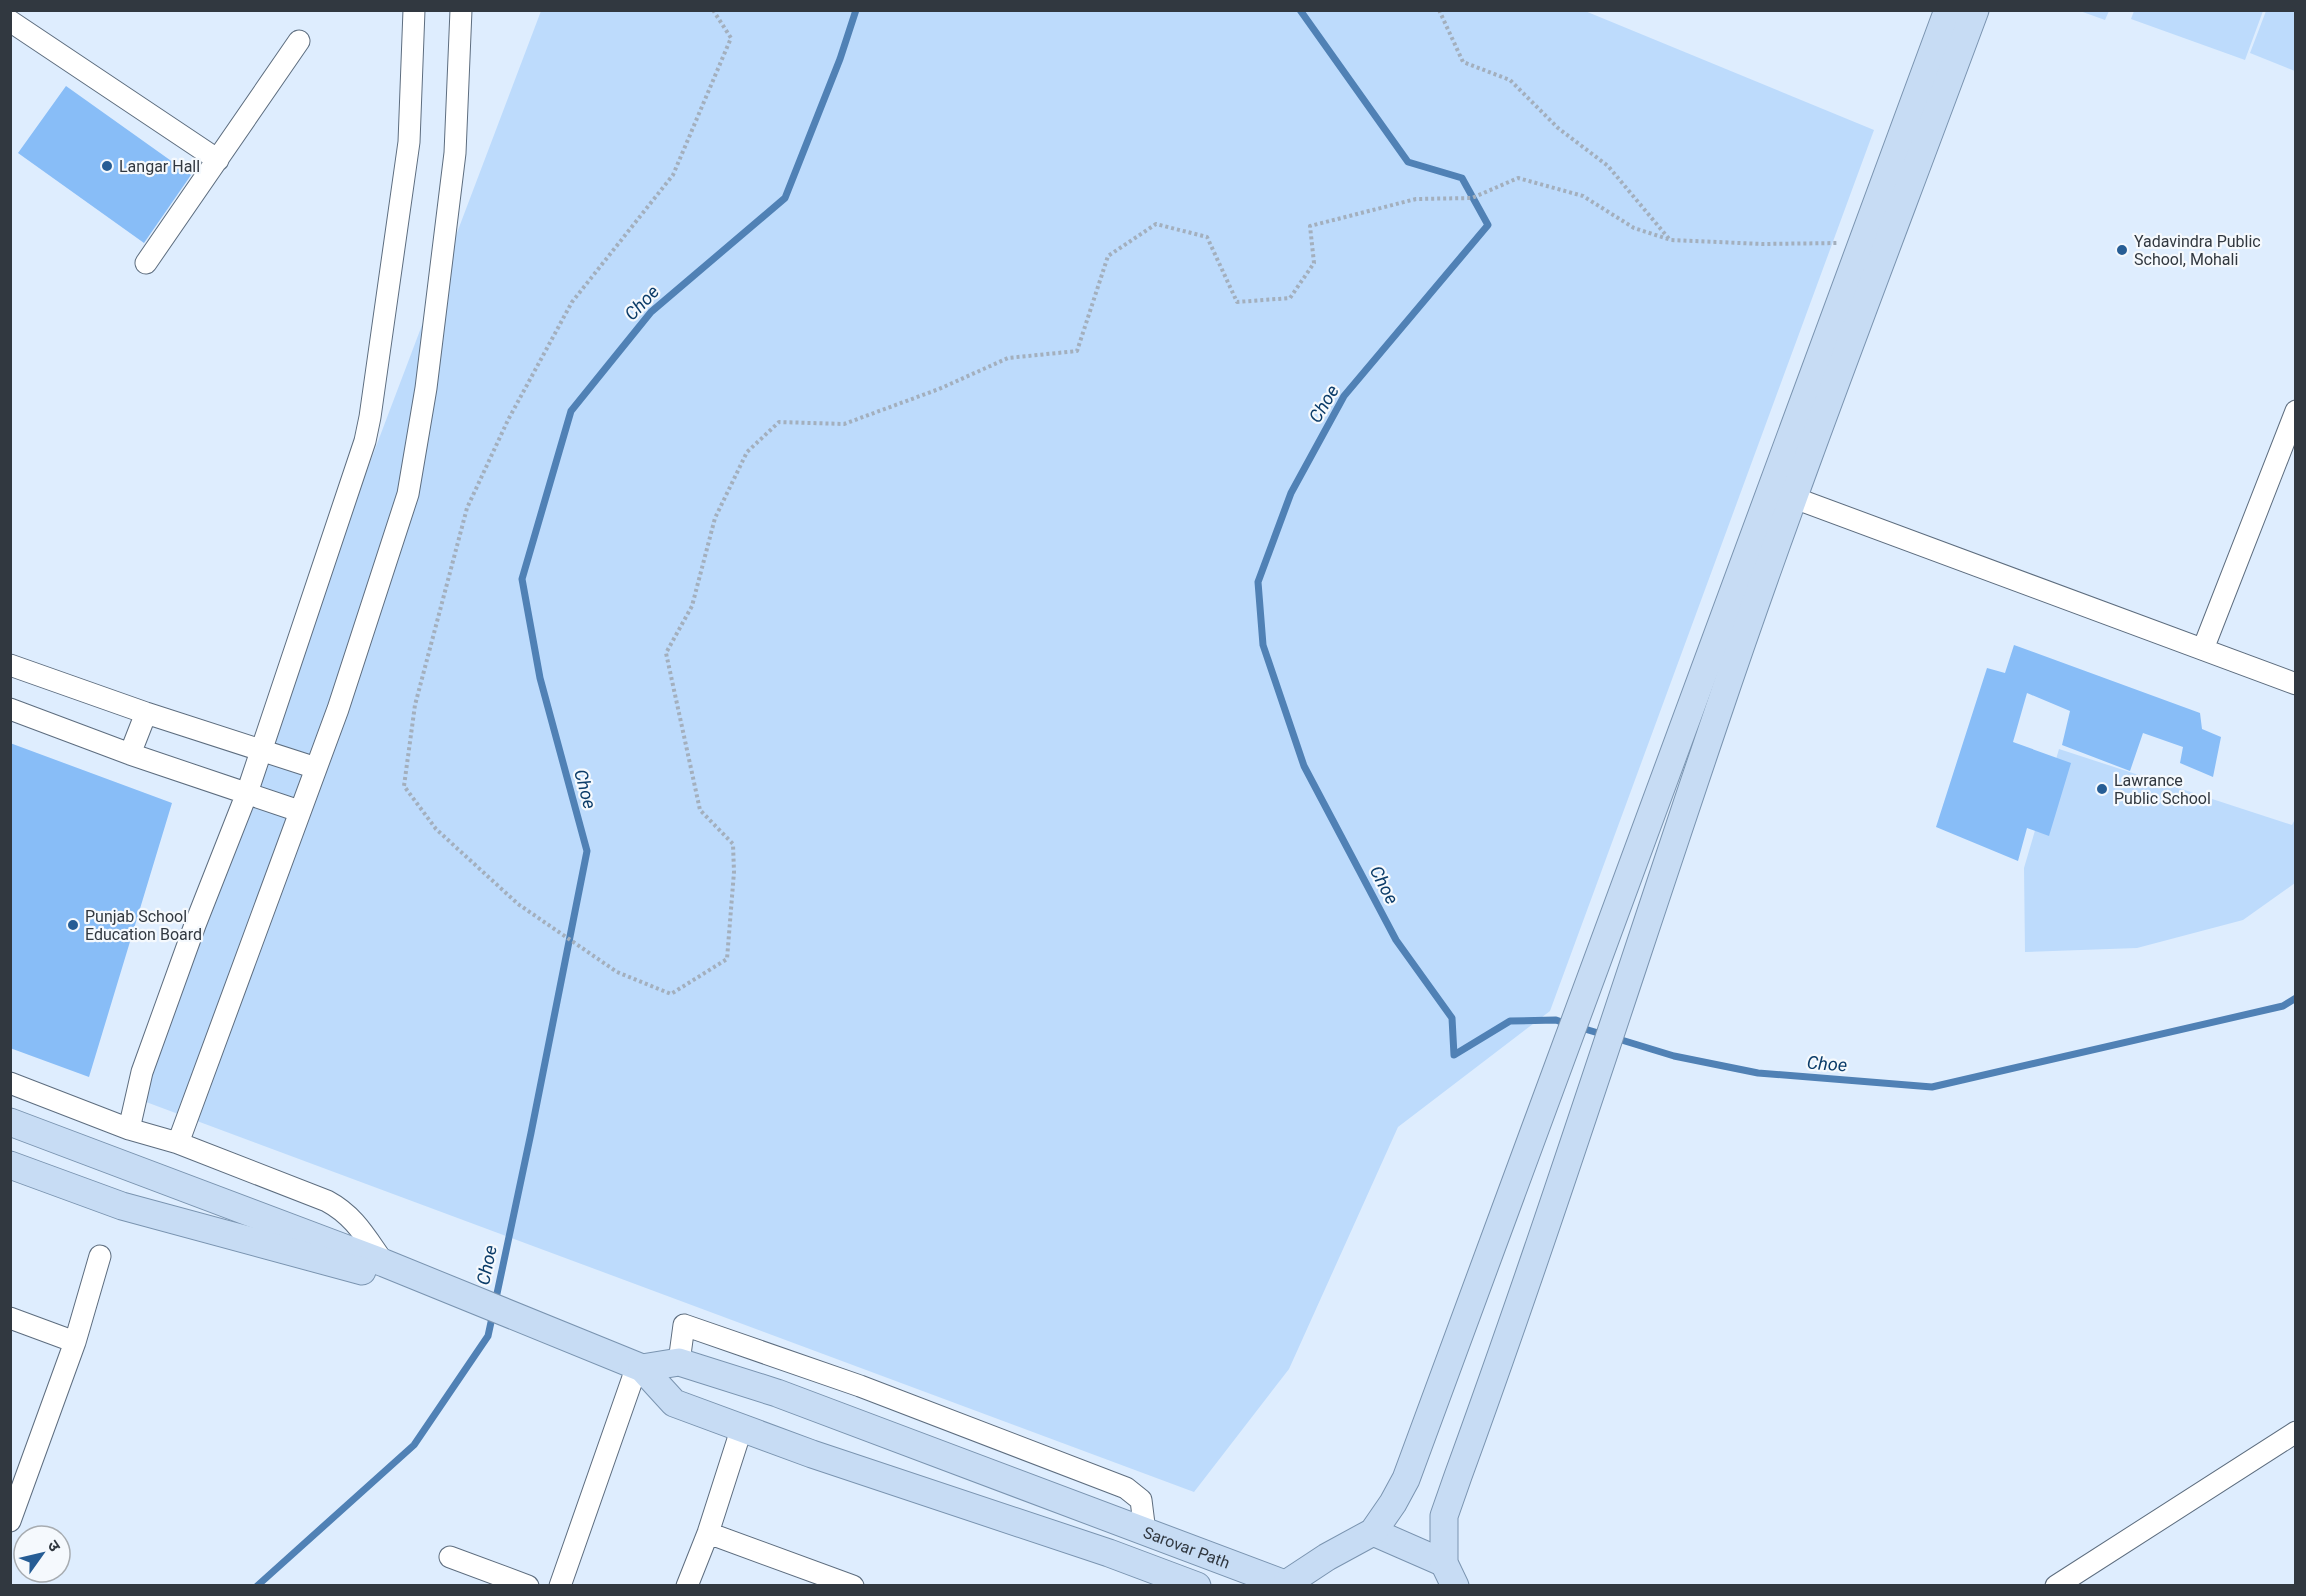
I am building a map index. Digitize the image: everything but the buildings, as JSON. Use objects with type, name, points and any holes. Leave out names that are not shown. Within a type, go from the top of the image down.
[{"type":"main road","points":[[1449,1574],[1444,1516],[1718,712],[1863,243],[1948,10]]},
{"type":"main road","points":[[1288,1585],[1327,1557],[1373,1532],[1394,1503],[1406,1479],[1658,799],[1784,494],[1975,10]]},
{"type":"main road","points":[[1658,799],[1686,808]]},
{"type":"main road","points":[[1558,1070],[1593,1082]]},
{"type":"main road","points":[[10,1122],[394,1267],[640,1367],[674,1402],[812,1454],[1109,1553],[1197,1586]]},
{"type":"main road","points":[[10,1164],[122,1206],[384,1278],[394,1267]]},
{"type":"main road","points":[[640,1367],[679,1362]]},
{"type":"main road","name":"Sarovar Path","points":[[679,1362],[777,1393],[1288,1585]]},
{"type":"main road","points":[[1373,1532],[1449,1574]]},
{"type":"street","points":[[129,1129],[142,1072],[195,925],[262,751],[361,453],[370,417],[409,142],[414,10]]},
{"type":"street","points":[[178,1143],[338,708],[408,494],[426,388],[456,153],[461,10]]},
{"type":"street","points":[[10,21],[218,160]]},
{"type":"street","points":[[146,263],[299,41]]},
{"type":"street","points":[[2203,649],[2295,411]]},
{"type":"street","points":[[1784,494],[2295,684]]},
{"type":"street","points":[[10,665],[146,713],[316,768]]},
{"type":"street","points":[[10,709],[130,754],[299,811]]},
{"type":"street","points":[[130,754],[146,713]]},
{"type":"street","points":[[10,1083],[129,1129],[178,1143],[327,1201],[352,1218],[394,1267]]},
{"type":"street","points":[[10,1521],[75,1342],[100,1256]]},
{"type":"street","points":[[10,1318],[75,1342]]},
{"type":"street","points":[[679,1362],[684,1324],[860,1386],[1126,1488],[1141,1500],[1145,1532]]},
{"type":"street","points":[[560,1586],[640,1367]]},
{"type":"street","points":[[687,1586],[708,1533],[742,1427]]},
{"type":"street","points":[[2056,1586],[2295,1432]]},
{"type":"street","points":[[708,1533],[849,1585]]},
{"type":"street","points":[[450,1557],[528,1586]]},
{"type":"path","points":[[713,10],[731,38],[674,175],[572,302],[508,420],[467,508],[415,705],[404,786],[436,829],[518,904],[617,972],[671,994],[727,959],[734,872],[733,844],[700,810],[666,653],[692,606],[715,518],[747,452],[779,422],[844,424],[939,389],[1008,358],[1077,351],[1108,256],[1156,224],[1207,237],[1237,302],[1290,298],[1314,263],[1310,226],[1416,200],[1473,198],[1518,178],[1583,196],[1634,228],[1671,240],[1763,244],[1863,243]]},
{"type":"path","points":[[1439,10],[1463,62],[1510,80],[1558,128],[1608,166],[1671,240]]},
{"type":"shaded area","points":[[2134,10],[2263,11],[2245,60],[2131,19]]},
{"type":"shaded area","points":[[541,11],[1585,11],[1874,130],[1550,1011],[1398,1127],[1289,1369],[1194,1492],[130,1096]]},
{"type":"shaded area","points":[[2080,11],[2109,11],[2105,20]]},
{"type":"shaded area","points":[[2266,11],[2295,11],[2295,71],[2250,53]]},
{"type":"shaded area","points":[[2059,749],[2292,825],[2295,819],[2295,883],[2243,920],[2137,948],[2025,952],[2024,868]]},
{"type":"waterway","name":"Choe","points":[[495,1303],[587,851],[540,678],[522,579],[571,411],[651,312],[785,198],[840,59],[856,10]]},
{"type":"waterway","name":"Choe","points":[[1300,10],[1408,162],[1462,178],[1488,225],[1344,396],[1291,493],[1258,582],[1263,645],[1304,766],[1396,940],[1452,1018],[1454,1055],[1510,1021],[1556,1020],[1567,1024]]},
{"type":"waterway","name":"Choe","points":[[1615,1038],[1674,1056],[1758,1073],[1932,1087],[2283,1006],[2296,998]]},
{"type":"waterway","name":"Choe","points":[[1578,1027],[1605,1035]]},
{"type":"waterway","name":"Choe","points":[[257,1586],[414,1445],[488,1336],[493,1313]]},
{"type":"place","name":"Langar Hall","points":[[107,166]]},
{"type":"place","name":"Yadavindra Public School, Mohali","points":[[2122,250]]},
{"type":"place","name":"Lawrance Public School","points":[[2102,789]]},
{"type":"place","name":"Punjab School Education Board","points":[[73,925]]}]
